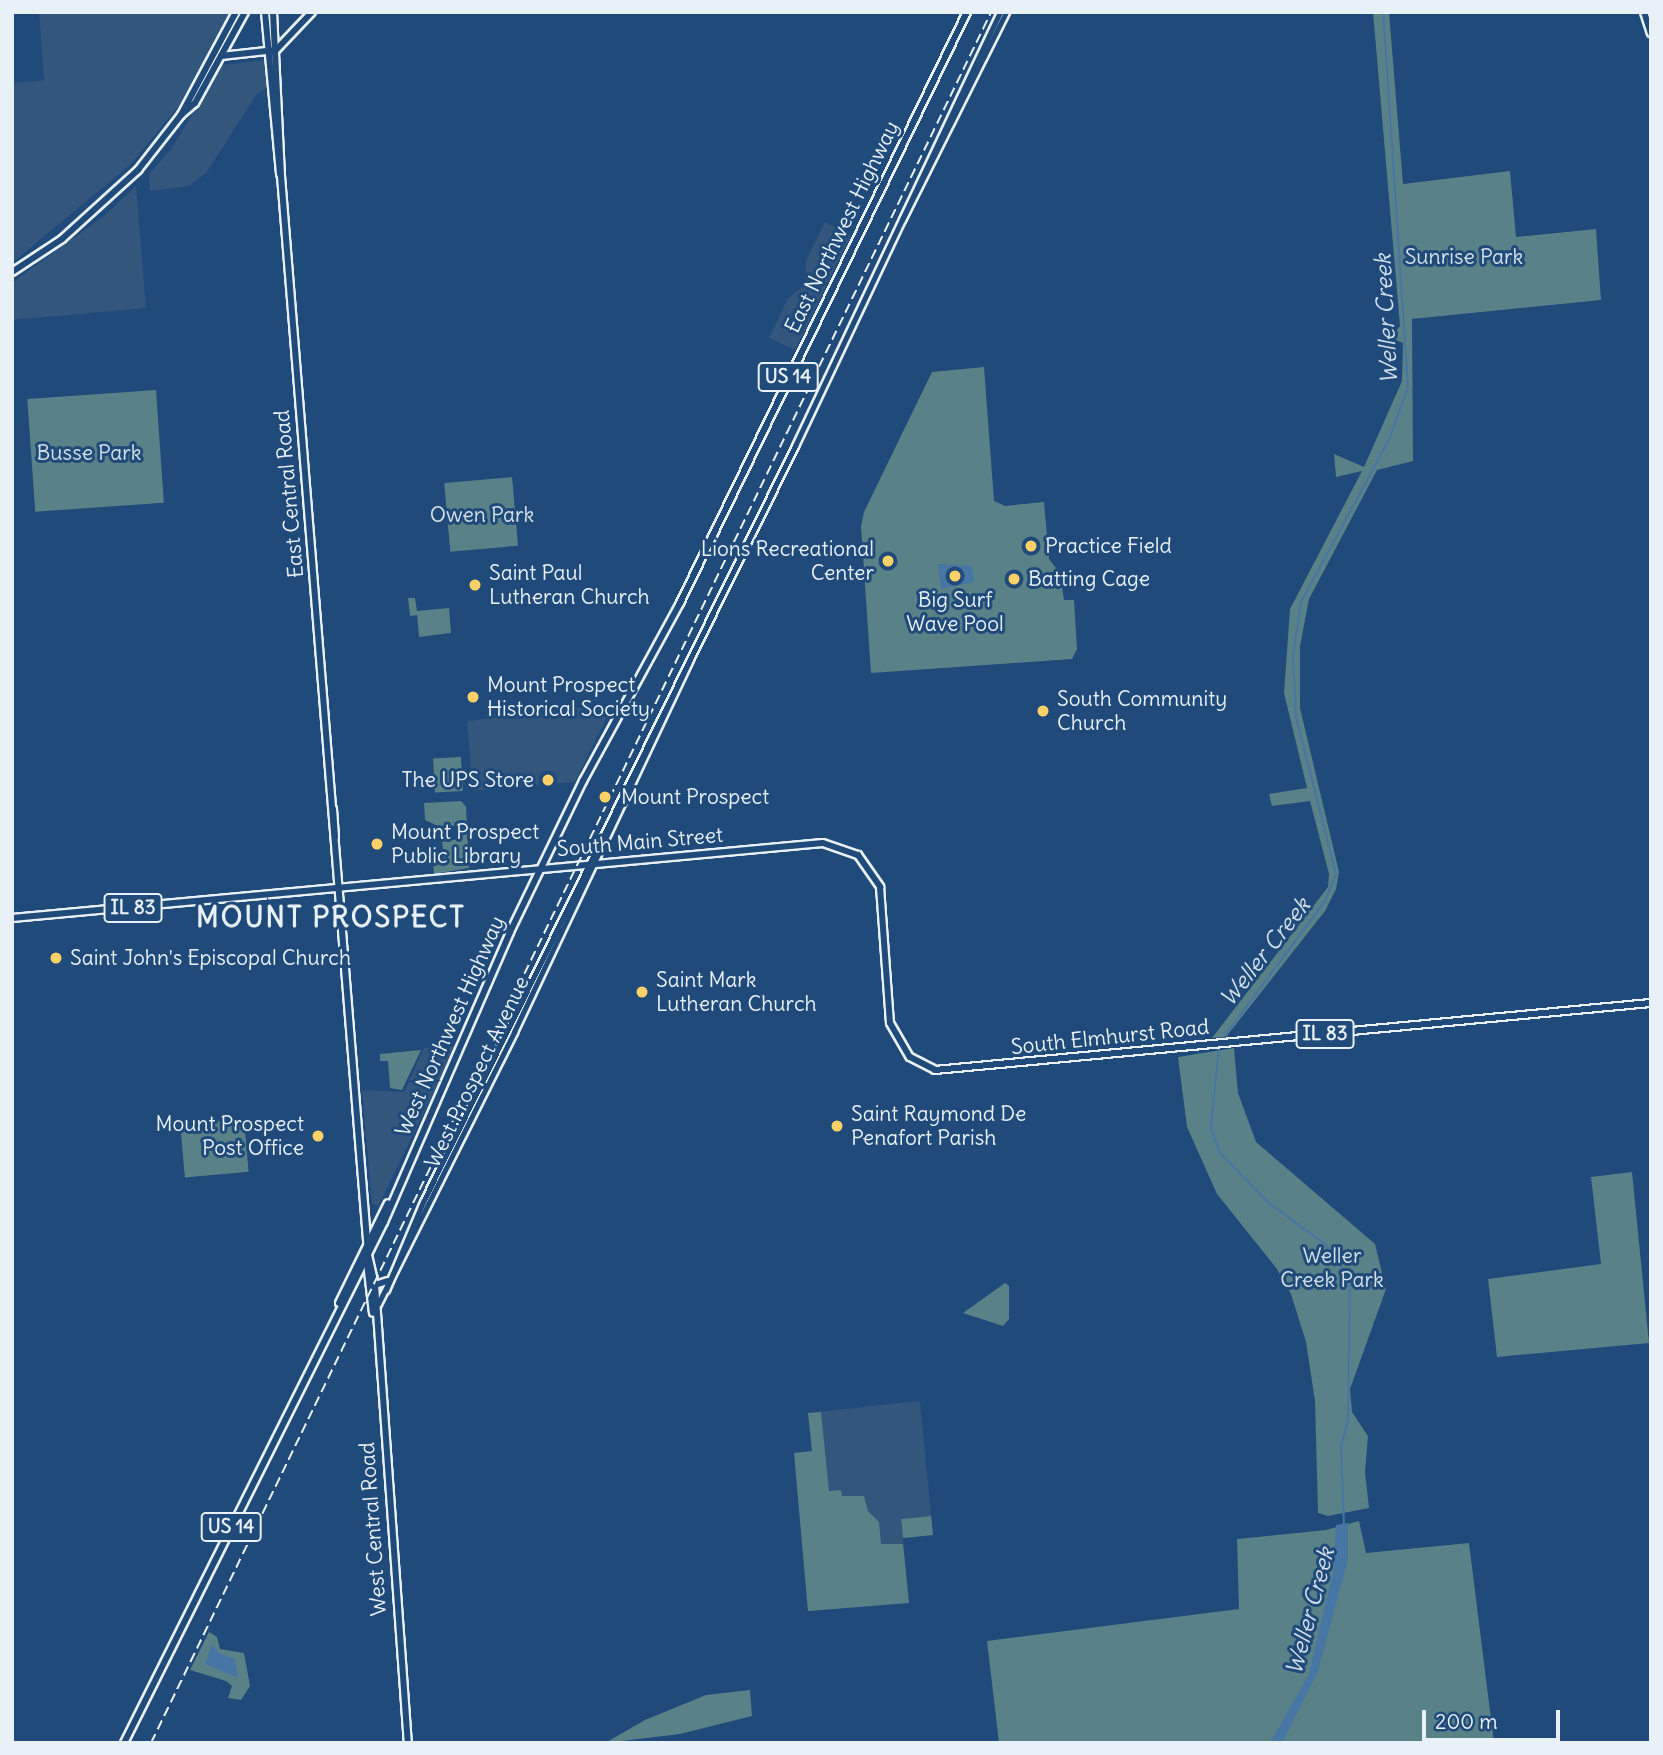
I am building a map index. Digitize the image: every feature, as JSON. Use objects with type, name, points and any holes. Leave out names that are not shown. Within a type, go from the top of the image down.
[{"type":"main road","points":[[12,272],[62,239],[123,187],[181,115],[236,12]]},
{"type":"main road","points":[[181,115],[191,109],[245,12]]},
{"type":"main road","name":"East Central Road","points":[[265,12],[281,176],[339,888]]},
{"type":"main road","name":"East Central Road","points":[[273,12],[281,176]]},
{"type":"main road","points":[[221,56],[268,54],[276,50],[312,12]]},
{"type":"main road","name":"East Northwest Highway","points":[[541,869],[620,706],[685,592],[967,12]]},
{"type":"main road","points":[[1644,12],[1651,33]]},
{"type":"main road","points":[[274,29],[292,33]]},
{"type":"main road","name":"South Main Street","points":[[339,888],[823,843],[858,855],[880,887],[890,1023],[910,1057]]},
{"type":"main road","name":"West Northwest Highway","points":[[337,1312],[368,1255],[541,869]]},
{"type":"main road","name":"IL 83","points":[[12,918],[339,888]]},
{"type":"main road","name":"West Central Road","points":[[339,888],[367,1240],[367,1280],[373,1312],[408,1743]]},
{"type":"main road","name":"South Elmhurst Road","points":[[910,1057],[935,1070],[951,1071],[1651,1003]]},
{"type":"main road","name":"West Northwest Highway","points":[[124,1743],[337,1312],[367,1240],[391,1199]]},
{"type":"main road","name":"West Central Road","points":[[368,1255],[375,1285],[373,1312]]},
{"type":"main road","points":[[357,1278],[367,1280]]},
{"type":"main road","points":[[375,1285],[387,1281]]},
{"type":"street","points":[[591,865],[1000,12]]},
{"type":"street","points":[[901,221],[1006,12]]},
{"type":"street","name":"West Prospect Avenue","points":[[386,1290],[387,1281],[591,865]]},
{"type":"street","name":"West Prospect Avenue","points":[[373,1312],[591,865]]},
{"type":"shaded area","points":[[39,12],[229,12],[178,107],[130,165],[12,263],[12,83],[44,80]]},
{"type":"shaded area","points":[[265,60],[268,87],[257,94],[206,173],[189,186],[150,191],[149,174],[171,149],[222,65]]},
{"type":"shaded area","points":[[136,186],[146,308],[12,320],[12,283],[105,215]]},
{"type":"shaded area","points":[[825,222],[851,235],[795,350],[769,338],[788,298],[808,283],[805,262]]},
{"type":"shaded area","name":"Big Surf Wave Pool","points":[[938,564],[972,566],[974,582],[941,589]]},
{"type":"shaded area","points":[[602,705],[611,709],[575,782],[473,791],[467,721]]},
{"type":"shaded area","points":[[456,1046],[378,1207],[372,1203],[362,1090],[404,1092],[424,1048]]},
{"type":"shaded area","points":[[920,1401],[933,1535],[903,1538],[909,1603],[808,1611],[794,1453],[812,1451],[808,1413]]},
{"type":"shaded area","points":[[1348,1523],[1348,1559],[1318,1671],[1282,1743],[1270,1743],[1309,1674],[1334,1568],[1336,1525]]},
{"type":"shaded area","points":[[212,1644],[220,1654],[235,1659],[238,1678],[205,1664]]},
{"type":"green space","name":"Sunrise Park","points":[[1373,12],[1389,12],[1403,184],[1510,171],[1516,237],[1596,229],[1601,300],[1412,319],[1413,461],[1377,470],[1309,599],[1300,646],[1300,708],[1339,872],[1336,889],[1325,911],[1226,1037],[1212,1038],[1328,887],[1329,874],[1310,801],[1272,806],[1269,794],[1307,788],[1284,693],[1290,609],[1362,471],[1336,477],[1334,454],[1364,467],[1402,381],[1403,343],[1390,338],[1400,326]]},
{"type":"green space","points":[[984,367],[994,501],[1005,506],[1044,502],[1049,559],[1060,573],[1064,600],[1074,600],[1077,649],[1072,659],[871,673],[861,526],[864,512],[932,372]]},
{"type":"green space","name":"Busse Park","points":[[156,390],[164,503],[35,512],[27,399]]},
{"type":"green space","name":"Owen Park","points":[[512,477],[518,546],[450,552],[444,483]]},
{"type":"green space","points":[[408,598],[415,598],[417,611],[449,608],[451,633],[419,637],[417,615],[410,616]]},
{"type":"green space","points":[[461,757],[463,791],[435,792],[433,758]]},
{"type":"green space","points":[[461,801],[466,807],[469,868],[434,874],[433,862],[444,860],[442,841],[461,839],[460,825],[440,827],[425,820],[424,803]]},
{"type":"green space","name":"Weller Creek Park","points":[[1234,1048],[1238,1093],[1256,1142],[1375,1244],[1386,1289],[1350,1389],[1352,1412],[1368,1436],[1365,1472],[1369,1508],[1328,1516],[1318,1513],[1315,1401],[1306,1342],[1291,1294],[1277,1269],[1217,1194],[1187,1127],[1178,1057]]},
{"type":"green space","points":[[421,1050],[402,1090],[390,1088],[388,1061],[380,1061],[380,1054]]},
{"type":"green space","points":[[244,1119],[249,1172],[185,1177],[180,1125]]},
{"type":"green space","points":[[1632,1172],[1649,1343],[1497,1357],[1488,1279],[1601,1264],[1591,1177]]},
{"type":"green space","points":[[1005,1283],[1009,1286],[1009,1319],[1003,1326],[963,1313]]},
{"type":"green space","points":[[821,1412],[829,1491],[841,1490],[842,1496],[864,1496],[868,1511],[879,1522],[881,1544],[903,1544],[909,1603],[808,1611],[794,1453],[812,1451],[808,1413]]},
{"type":"green space","points":[[931,1516],[933,1535],[903,1538],[901,1519]]},
{"type":"green space","points":[[1359,1521],[1366,1553],[1469,1543],[1494,1743],[999,1743],[987,1641],[1239,1609],[1237,1539],[1326,1530]]},
{"type":"green space","points":[[209,1632],[217,1637],[220,1649],[244,1653],[250,1686],[241,1700],[228,1698],[232,1686],[226,1681],[190,1670]]},
{"type":"green space","points":[[750,1690],[752,1716],[680,1734],[605,1743],[645,1720],[706,1695]]},
{"type":"waterway","name":"Weller Creek","points":[[1221,1041],[1325,901],[1336,874],[1296,717],[1293,656],[1301,602],[1389,440],[1408,387],[1383,12]]},
{"type":"waterway","name":"Weller Creek","points":[[1219,1046],[1211,1128],[1220,1153],[1270,1204],[1324,1243],[1350,1279],[1348,1419],[1341,1448],[1344,1526]]},
{"type":"railway","points":[[151,1743],[991,12]]},
{"type":"place","name":"Practice Field","points":[[1031,546]]},
{"type":"place","name":"Lions Recreational Center","points":[[888,561]]},
{"type":"place","name":"Big Surf Wave Pool","points":[[955,576]]},
{"type":"place","name":"Batting Cage","points":[[1014,579]]},
{"type":"place","name":"Saint Paul Lutheran Church","points":[[475,585]]},
{"type":"place","name":"Mount Prospect Historical Society","points":[[473,697]]},
{"type":"place","name":"South Community Church","points":[[1043,711]]},
{"type":"place","name":"The UPS Store","points":[[548,780]]},
{"type":"place","name":"Mount Prospect","points":[[605,797]]},
{"type":"place","name":"Mount Prospect Public Library","points":[[377,844]]},
{"type":"place","name":"Saint John's Episcopal Church","points":[[56,958]]},
{"type":"place","name":"Saint Mark Lutheran Church","points":[[642,992]]},
{"type":"place","name":"Saint Raymond De Penafort Parish","points":[[837,1126]]},
{"type":"place","name":"Mount Prospect Post Office","points":[[318,1136]]},
{"type":"district","name":"MOUNT PROSPECT","points":[[331,917]]}]
